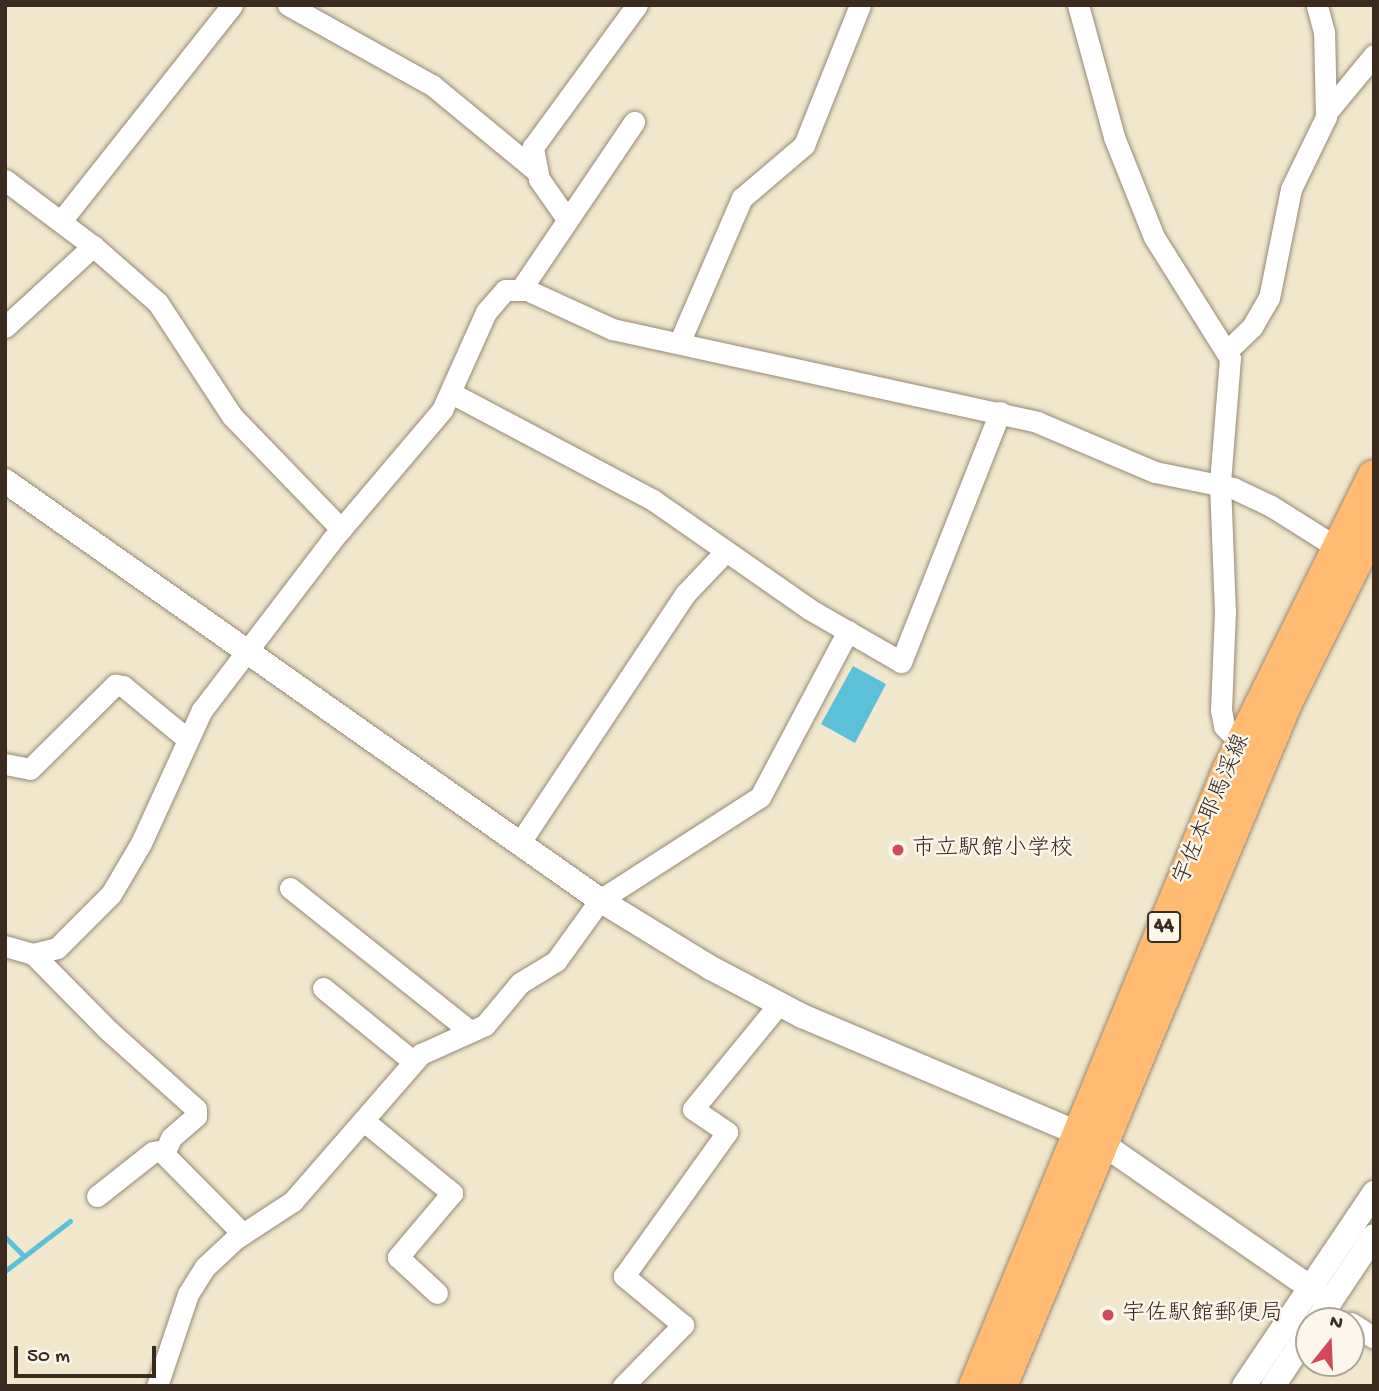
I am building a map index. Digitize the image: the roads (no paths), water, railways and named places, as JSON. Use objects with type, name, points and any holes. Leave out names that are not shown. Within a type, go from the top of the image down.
[{"type":"main road","name":"宇佐本耶馬渓線","points":[[1001,1386],[1241,743],[1361,561],[1374,476]]},
{"type":"main road","name":"宇佐本耶馬渓線","points":[[975,1386],[1091,1139],[1286,703],[1361,561],[1374,526]]},
{"type":"street","points":[[61,221],[232,5]]},
{"type":"street","points":[[288,5],[432,85],[535,170],[567,219]]},
{"type":"street","points":[[535,170],[531,153],[535,141],[637,5]]},
{"type":"street","points":[[680,341],[742,198],[804,145],[860,5]]},
{"type":"street","points":[[1078,5],[1117,147],[1154,237],[1227,351],[1231,376],[1220,483],[1225,611],[1221,710],[1224,726],[1241,743]]},
{"type":"street","points":[[1317,5],[1324,32],[1327,112]]},
{"type":"street","points":[[1227,351],[1251,327],[1269,298],[1291,189],[1327,112],[1374,55]]},
{"type":"street","points":[[521,289],[634,122]]},
{"type":"street","points":[[5,180],[93,246],[158,303],[226,409],[341,529]]},
{"type":"street","points":[[5,327],[93,246]]},
{"type":"street","points":[[33,954],[64,943],[111,894],[141,843],[186,738],[207,702],[249,652],[341,529],[453,394],[492,302],[505,290],[521,289],[600,325],[1000,412],[1051,427],[1155,471],[1220,483],[1271,506],[1361,561]]},
{"type":"street","points":[[453,394],[653,500],[724,553],[901,662],[1000,412]]},
{"type":"street","points":[[5,481],[600,900],[779,1004],[1091,1139],[1321,1304]]},
{"type":"street","points":[[519,844],[686,593],[724,553]]},
{"type":"street","points":[[157,1386],[195,1280],[214,1257],[243,1234],[293,1202],[426,1050],[485,1025],[520,983],[556,961],[600,900],[760,796],[848,631]]},
{"type":"street","points":[[5,764],[30,769],[115,685],[123,686],[186,738]]},
{"type":"street","points":[[290,888],[471,1032]]},
{"type":"street","points":[[5,946],[33,954],[108,1030],[196,1109],[196,1116],[164,1150],[153,1152],[97,1196]]},
{"type":"street","points":[[323,988],[414,1062]]},
{"type":"street","points":[[623,1386],[683,1325],[624,1276],[727,1132],[693,1109],[779,1004]]},
{"type":"street","points":[[364,1121],[452,1193],[398,1257],[437,1293]]},
{"type":"street","points":[[164,1150],[167,1160],[198,1194],[243,1234]]},
{"type":"street","points":[[1321,1304],[1374,1193]]},
{"type":"street","points":[[1244,1386],[1321,1304],[1374,1236]]},
{"type":"street","points":[[1273,1386],[1295,1353]]},
{"type":"water","points":[[853,666],[886,684],[855,743],[821,724]]},
{"type":"waterway","points":[[5,1271],[70,1221]]},
{"type":"waterway","points":[[5,1237],[23,1255]]},
{"type":"place","name":"市立駅館小学校","points":[[898,850]]},
{"type":"place","name":"宇佐駅館郵便局","points":[[1108,1315]]}]
